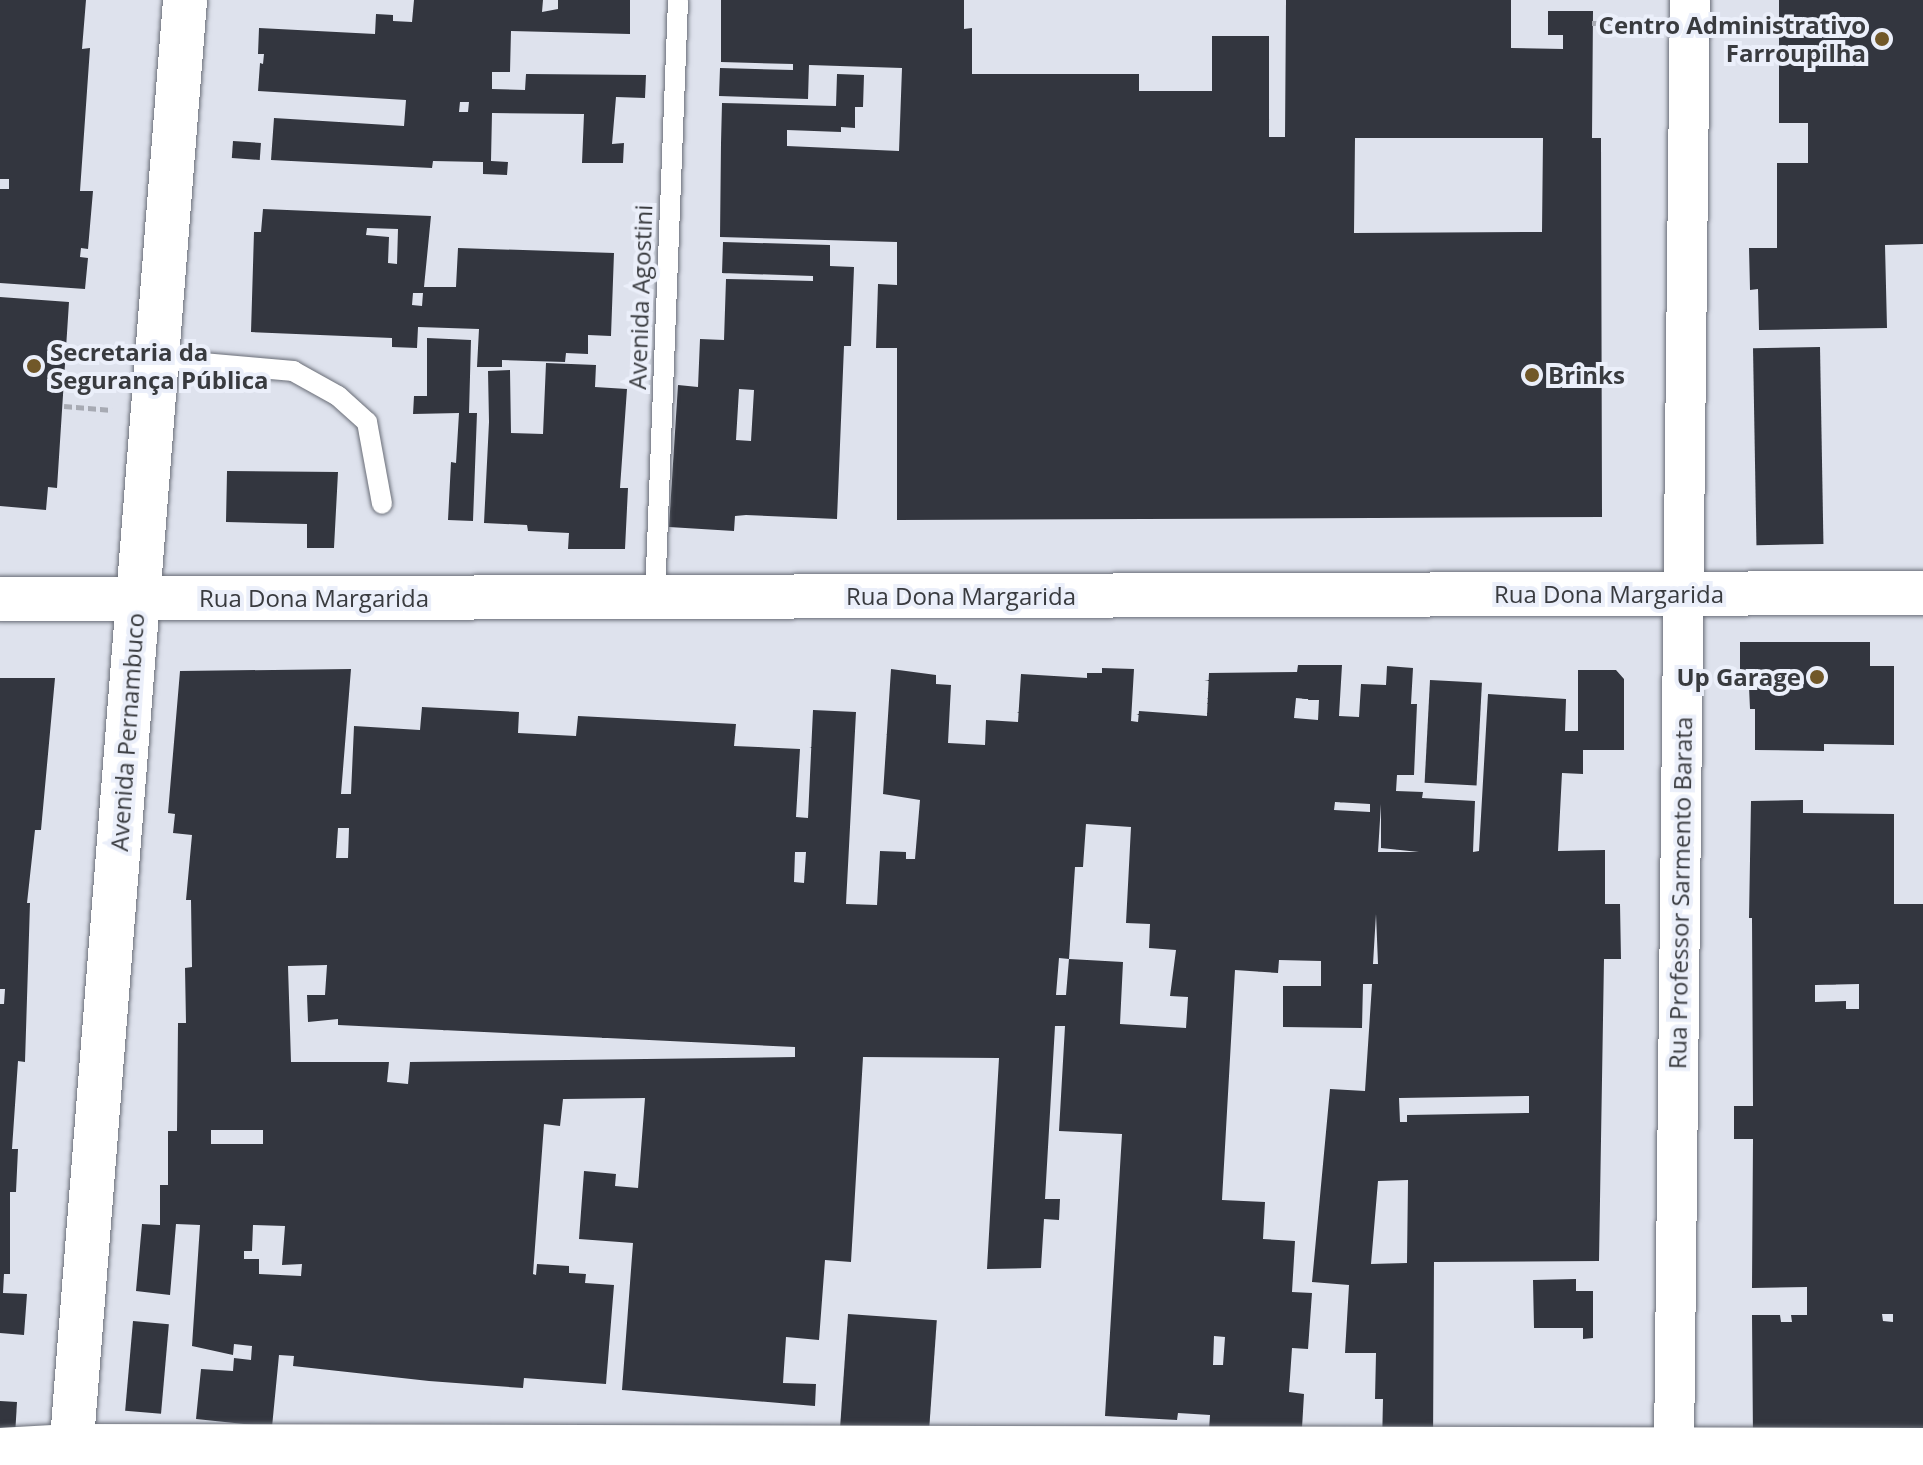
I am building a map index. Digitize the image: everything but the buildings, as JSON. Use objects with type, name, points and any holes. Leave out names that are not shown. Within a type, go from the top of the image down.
[{"type":"main road","name":"Avenida Pernambuco","points":[[71,1456],[185,0]]},
{"type":"main road","name":"Rua Dona Margarida","points":[[0,599],[1923,593]]},
{"type":"main road","points":[[0,1450],[71,1456],[1674,1458],[1923,1450]]},
{"type":"street","name":"Rua Professor Sarmento Barata","points":[[1674,1458],[1690,12]]},
{"type":"lane","name":"Avenida Agostini","points":[[655,597],[678,0]]},
{"type":"lane","points":[[157,359],[293,371],[338,396],[367,422],[382,504]]},
{"type":"lane","points":[[71,1456],[157,1465]]},
{"type":"path","points":[[1592,23],[1690,12]]},
{"type":"place","name":"Centro Administrativo Farroupilha","points":[[1882,39]]},
{"type":"place","name":"Secretaria da Segurança Pública","points":[[34,366]]},
{"type":"place","name":"Brinks","points":[[1532,375]]},
{"type":"place","name":"Up Garage","points":[[1817,677]]}]
